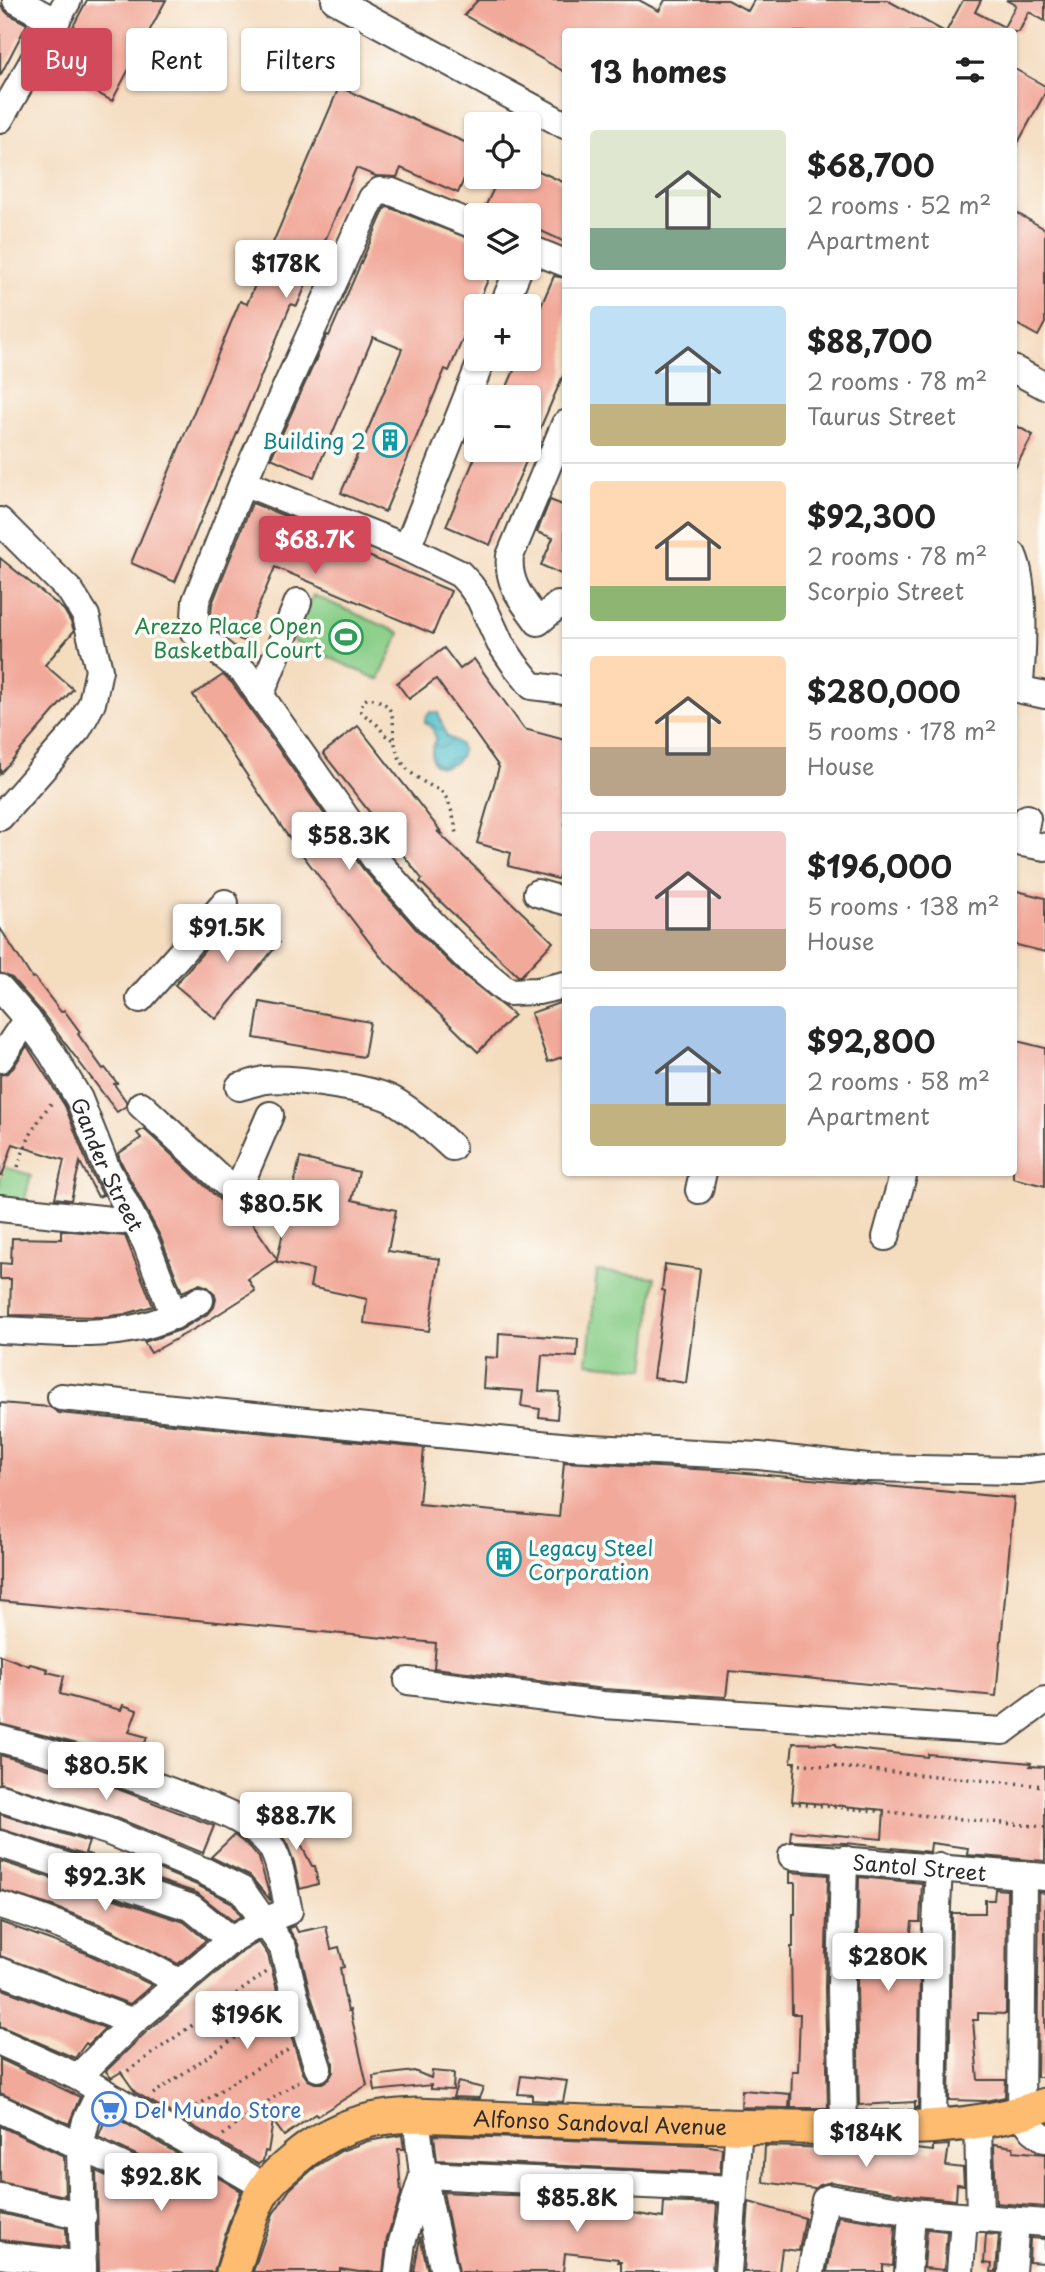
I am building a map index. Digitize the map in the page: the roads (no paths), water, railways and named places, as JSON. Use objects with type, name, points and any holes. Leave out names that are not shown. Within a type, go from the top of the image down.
[{"type":"main road","name":"Alfonso Sandoval Avenue","points":[[233,2272],[251,2217],[265,2187],[316,2142],[347,2126],[375,2118],[416,2115],[739,2127],[933,2127],[978,2123],[1033,2110]]},
{"type":"street","points":[[0,118],[62,11],[16,0]]},
{"type":"street","points":[[335,0],[562,123]]},
{"type":"street","points":[[464,221],[392,192],[380,191],[372,198],[243,482],[196,601],[194,632],[244,672],[375,859],[467,958],[508,992],[538,991],[562,986]]},
{"type":"street","points":[[541,253],[562,262]]},
{"type":"street","points":[[407,548],[477,371]]},
{"type":"street","points":[[1017,371],[1045,386]]},
{"type":"street","points":[[562,431],[510,556],[509,568],[513,588],[538,622],[558,604],[562,605]]},
{"type":"street","points":[[243,482],[407,548],[460,574],[470,584],[485,609],[500,643],[514,665],[532,686],[562,690]]},
{"type":"street","points":[[0,521],[71,592],[86,616],[99,670],[92,703],[78,729],[0,817]]},
{"type":"street","points":[[1017,564],[1023,673],[1045,695]]},
{"type":"street","points":[[260,696],[298,602]]},
{"type":"street","points":[[537,893],[562,900]]},
{"type":"street","points":[[140,999],[225,904]]},
{"type":"street","name":"Gander Street","points":[[0,988],[27,1019],[79,1099],[106,1167],[146,1243],[174,1316]]},
{"type":"street","points":[[0,1059],[27,1019]]},
{"type":"street","points":[[239,1087],[265,1080],[292,1079],[389,1098],[416,1115],[452,1147]]},
{"type":"street","points":[[141,1105],[233,1189],[243,1178],[270,1115]]},
{"type":"street","points":[[886,1237],[903,1176]]},
{"type":"street","points":[[0,1208],[132,1220]]},
{"type":"street","points":[[0,1330],[99,1334],[124,1331],[174,1316],[200,1300]]},
{"type":"street","points":[[61,1397],[570,1447],[759,1456],[868,1468],[1020,1471],[1045,1468]]},
{"type":"street","points":[[408,1681],[603,1705],[1003,1731],[1045,1700]]},
{"type":"street","points":[[0,1739],[159,1786],[247,1825],[270,1845],[279,1864],[289,1910],[231,1940],[133,2022],[78,2077]]},
{"type":"street","points":[[0,1798],[107,1831],[204,1871],[242,1890],[283,1948],[295,1997],[318,2068]]},
{"type":"street","points":[[0,1844],[192,1908],[231,1940]]},
{"type":"street","name":"Santol Street","points":[[792,1856],[1034,1876]]},
{"type":"street","points":[[844,2128],[841,1988],[845,1859]]},
{"type":"street","points":[[933,2127],[939,1867]]},
{"type":"street","points":[[1034,1876],[1033,2130],[1045,2139]]},
{"type":"street","points":[[0,1905],[107,1944],[180,1983]]},
{"type":"street","points":[[0,1971],[133,2022]]},
{"type":"street","points":[[0,2042],[78,2077],[265,2187]]},
{"type":"street","points":[[0,2255],[83,2268],[80,2147],[86,2121],[101,2090]]},
{"type":"street","points":[[0,2109],[159,2183]]},
{"type":"street","points":[[416,2115],[423,2175],[444,2272]]},
{"type":"street","points":[[960,2272],[972,2218],[978,2123]]},
{"type":"street","points":[[728,2272],[739,2127]]},
{"type":"street","points":[[423,2175],[734,2189]]},
{"type":"street","points":[[398,2272],[402,2242],[423,2175]]},
{"type":"street","points":[[0,2197],[83,2216]]},
{"type":"street","points":[[811,2272],[825,2200],[828,2198],[912,2212],[1045,2223]]},
{"type":"street","points":[[908,2272],[912,2212]]},
{"type":"street","points":[[1012,2272],[1016,2221]]},
{"type":"water","points":[[430,712],[438,713],[447,737],[459,744],[461,752],[458,760],[450,765],[442,767],[434,764],[432,755],[436,738],[432,728],[425,722]]},
{"type":"place","name":"Building 2","points":[[390,440]]},
{"type":"place","name":"Arezzo Place Open Basketball Court","points":[[346,637]]},
{"type":"place","name":"Legacy Steel Corporation","points":[[504,1559]]},
{"type":"place","name":"Del Mundo Store","points":[[109,2109]]}]
